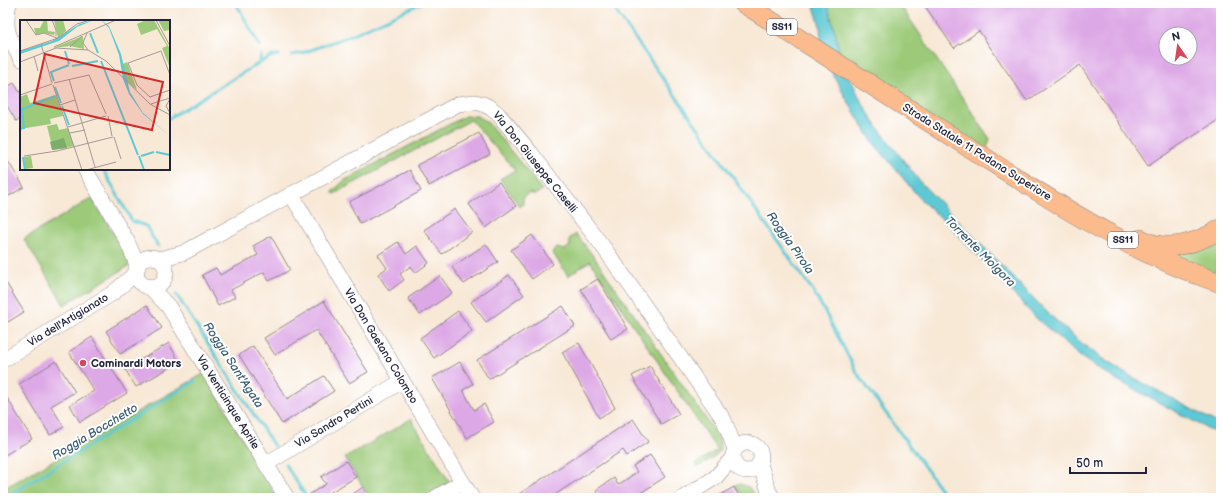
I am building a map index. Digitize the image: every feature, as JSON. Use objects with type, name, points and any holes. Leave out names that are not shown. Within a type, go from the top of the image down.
[{"type":"main road","name":"Strada Statale 11 Padana Superiore","points":[[743,3],[1030,186],[1139,249],[1181,268],[1221,283]]},
{"type":"main road","points":[[1030,186],[1070,199],[1149,244],[1157,246],[1173,246],[1193,242],[1221,229]]},
{"type":"street","points":[[6,7],[9,36],[20,57]]},
{"type":"street","name":"Via Don Giuseppe Caselli","points":[[149,277],[170,267],[183,253],[458,104],[475,102],[486,105],[497,113],[531,153],[604,248],[724,420],[751,443]]},
{"type":"street","name":"Via Venticinque Aprile","points":[[86,170],[149,277],[287,498]]},
{"type":"street","name":"Via Don Gaetano Colombo","points":[[291,194],[472,498]]},
{"type":"street","name":"Via Venticinque Aprile","points":[[128,241],[155,258]]},
{"type":"street","name":"Via Don Giuseppe Caselli","points":[[155,258],[183,253]]},
{"type":"street","points":[[155,258],[164,265],[149,277],[143,260],[155,258]]},
{"type":"street","name":"Via dell'Artigianato","points":[[3,360],[113,293],[149,277]]},
{"type":"street","name":"Via Sandro Pertini","points":[[266,464],[402,381]]},
{"type":"street","name":"Via Don Giuseppe Caselli","points":[[724,420],[734,453]]},
{"type":"street","points":[[683,498],[716,477],[750,468],[762,456],[761,451],[758,447],[751,443],[743,443],[716,477]]},
{"type":"street","points":[[734,453],[735,464],[750,468],[771,495]]},
{"type":"street","points":[[435,498],[462,482]]},
{"type":"green space","points":[[816,3],[899,3],[990,139],[984,157],[837,62]]},
{"type":"green space","points":[[465,116],[477,116],[488,123],[542,190],[535,195],[529,193],[523,197],[523,204],[520,207],[500,179],[515,170],[471,120],[334,194],[332,192],[345,180]]},
{"type":"green space","points":[[92,198],[132,264],[64,305],[24,239]]},
{"type":"green space","points":[[1221,232],[1221,276],[1202,270],[1163,249]]},
{"type":"green space","points":[[576,234],[594,257],[717,435],[720,442],[720,450],[715,456],[698,467],[696,463],[717,450],[590,261],[568,276],[552,252],[557,248],[564,250],[570,246],[569,239]]},
{"type":"green space","points":[[205,373],[277,498],[3,498],[3,489]]},
{"type":"green space","points":[[411,419],[453,488],[436,498],[370,498],[345,458]]},
{"type":"green space","points":[[741,484],[749,487],[756,498],[743,498],[735,485]]},
{"type":"water","name":"Torrente Molgora","points":[[813,3],[827,3],[836,35],[839,53],[861,101],[876,125],[921,183],[1048,313],[1078,340],[1123,372],[1221,425],[1221,436],[1115,379],[1082,358],[1036,318],[949,225],[922,201],[872,141],[847,100],[830,69],[821,41],[820,26]]},
{"type":"building","points":[[923,3],[1221,3],[1221,118],[1148,166],[1080,65],[1027,101],[979,31],[954,48]]},
{"type":"building","points":[[14,83],[20,92],[20,119],[16,121],[3,99],[3,89]]},
{"type":"building","points":[[479,133],[490,154],[429,186],[417,165]]},
{"type":"building","points":[[6,158],[24,187],[9,196],[3,187],[3,160]]},
{"type":"building","points":[[410,170],[421,191],[360,224],[349,202]]},
{"type":"building","points":[[499,182],[516,206],[486,228],[469,204]]},
{"type":"building","points":[[455,209],[472,232],[442,254],[424,230]]},
{"type":"building","points":[[532,235],[553,264],[532,279],[511,250]]},
{"type":"building","points":[[271,236],[290,270],[269,281],[264,272],[231,290],[235,297],[218,306],[202,275],[216,268],[220,275],[258,255],[253,246]]},
{"type":"building","points":[[398,242],[406,254],[417,246],[429,263],[415,273],[411,266],[400,274],[404,280],[389,291],[378,274],[387,268],[378,255]]},
{"type":"building","points":[[486,244],[498,262],[464,284],[452,267]]},
{"type":"building","points":[[509,275],[524,295],[486,322],[471,302]]},
{"type":"building","points":[[440,276],[452,293],[420,315],[408,298]]},
{"type":"building","points":[[3,278],[24,312],[3,325]]},
{"type":"building","points":[[598,279],[628,329],[611,339],[581,289]]},
{"type":"building","points":[[324,301],[368,372],[349,383],[316,330],[275,355],[264,338]]},
{"type":"building","points":[[147,305],[162,328],[120,354],[106,331]]},
{"type":"building","points":[[563,306],[575,326],[489,379],[477,360]]},
{"type":"building","points":[[458,311],[472,331],[434,358],[420,338]]},
{"type":"building","points":[[92,337],[127,393],[80,422],[70,405],[94,391],[69,352]]},
{"type":"building","points":[[169,343],[179,362],[136,387],[125,369]]},
{"type":"building","points":[[579,343],[615,408],[599,418],[562,352]]},
{"type":"building","points":[[253,346],[287,399],[324,376],[334,391],[282,424],[239,355]]},
{"type":"building","points":[[56,361],[75,392],[51,406],[64,427],[50,435],[19,384]]},
{"type":"building","points":[[460,362],[473,384],[463,390],[474,410],[484,404],[494,422],[467,438],[432,378]]},
{"type":"building","points":[[650,366],[679,414],[661,424],[632,376]]},
{"type":"building","points":[[6,396],[32,439],[3,456],[3,397]]},
{"type":"building","points":[[633,419],[648,442],[627,456],[623,450],[550,498],[513,498]]},
{"type":"building","points":[[650,455],[665,477],[633,498],[601,498],[596,490],[614,478],[618,485],[637,472],[633,466]]},
{"type":"building","points":[[346,461],[356,477],[331,492],[335,498],[310,498],[310,494],[326,484],[321,477]]},
{"type":"building","points":[[363,487],[370,498],[356,498],[353,494]]},
{"type":"building","points":[[734,487],[740,498],[715,498]]},
{"type":"waterway","name":"Roggia Sant'Agata","points":[[236,3],[259,45]]},
{"type":"waterway","points":[[292,55],[303,53],[349,36],[422,3]]},
{"type":"waterway","name":"Roggia Pirola","points":[[610,3],[811,288],[857,373],[947,498]]},
{"type":"waterway","name":"Roggia Sant'Agata","points":[[170,117],[259,63],[261,55]]},
{"type":"waterway","points":[[259,63],[272,56],[279,55]]},
{"type":"waterway","name":"Roggia Sant'Agata","points":[[104,170],[132,221],[146,226],[158,246]]},
{"type":"waterway","name":"Roggia Sant'Agata","points":[[176,294],[274,446]]},
{"type":"waterway","name":"Roggia Bocchetto","points":[[4,498],[195,381]]},
{"type":"waterway","name":"Roggia Sant'Agata","points":[[285,464],[307,498]]},
{"type":"place","name":"Cominardi Motors","points":[[83,363]]}]
